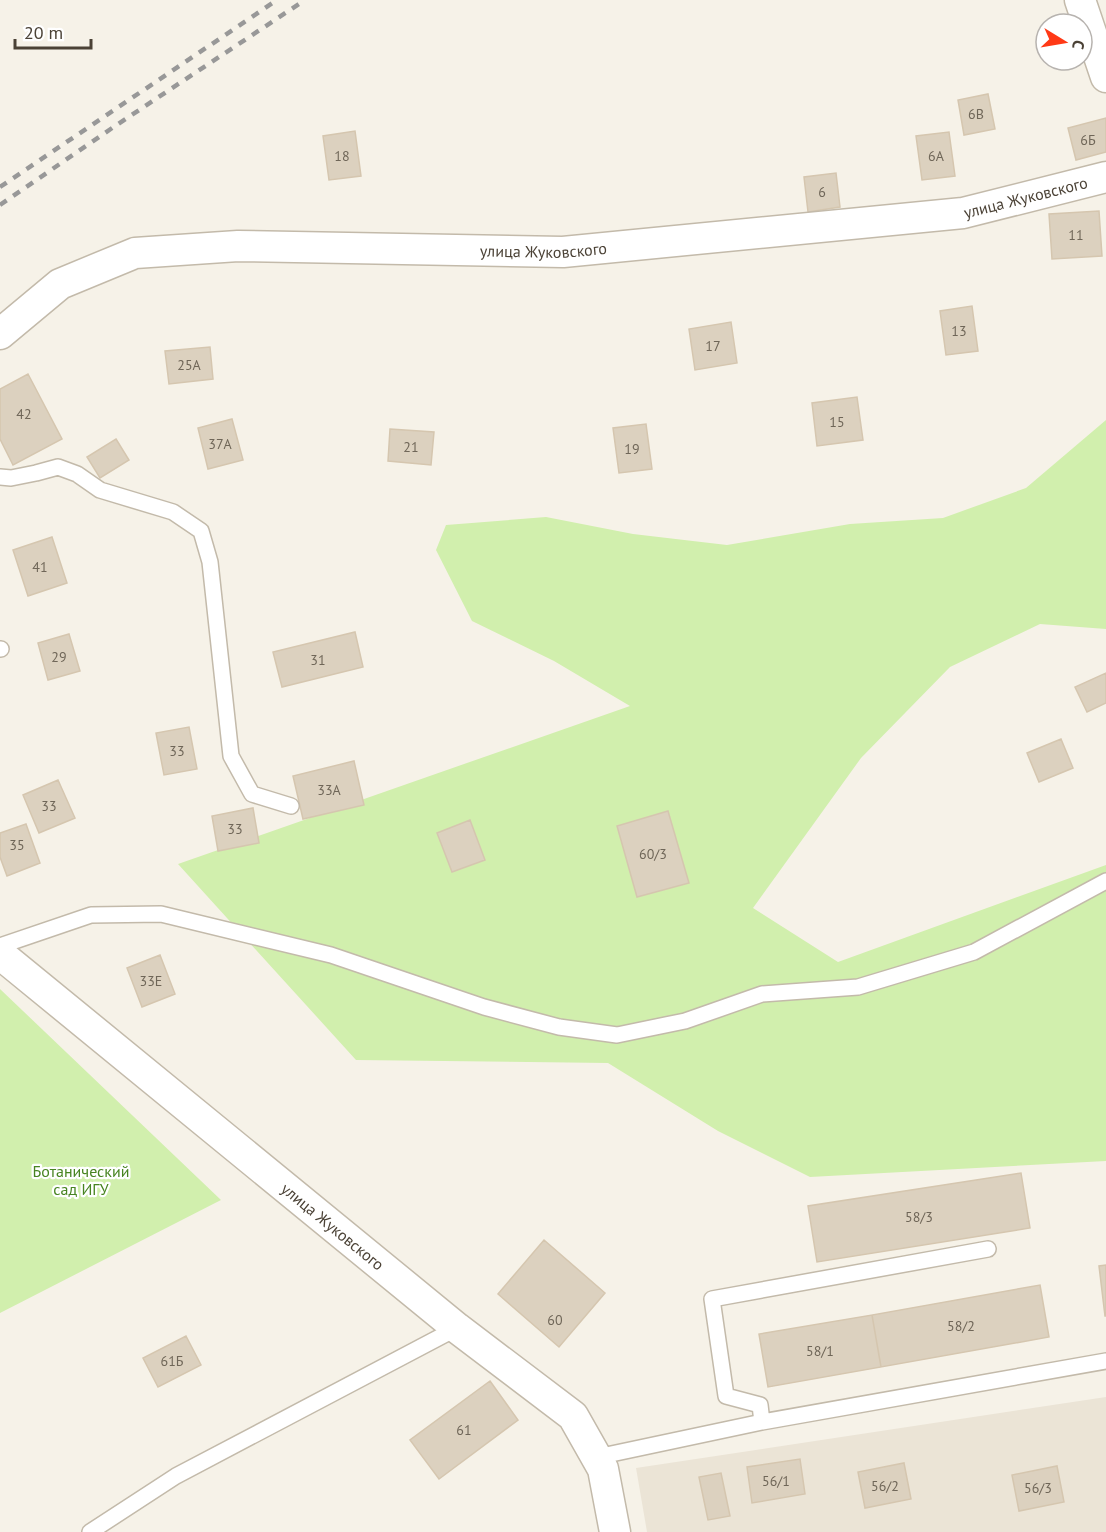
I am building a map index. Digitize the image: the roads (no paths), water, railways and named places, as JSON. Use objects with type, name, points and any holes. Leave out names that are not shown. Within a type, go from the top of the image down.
[{"type":"street","points":[[1080,0],[1106,77]]},
{"type":"street","name":"улица Жуковского","points":[[0,334],[60,284],[135,253],[238,246],[563,252],[963,213],[1106,177]]},
{"type":"street","name":"улица Жуковского","points":[[0,954],[457,1328],[573,1416],[603,1468],[615,1532]]},
{"type":"lane","points":[[0,477],[11,478],[58,467],[77,474],[100,490],[173,512],[201,531],[210,562],[231,756],[252,794],[291,806]]},
{"type":"lane","points":[[0,946],[91,915],[161,914],[331,955],[483,1007],[559,1027],[617,1035],[685,1021],[762,994],[858,987],[974,952],[1106,881]]},
{"type":"lane","points":[[762,1422],[760,1405],[726,1396],[712,1299],[988,1249]]},
{"type":"lane","points":[[90,1532],[176,1476],[457,1328]]},
{"type":"lane","points":[[597,1457],[762,1422],[1106,1361]]},
{"type":"railway","points":[[0,187],[277,0]]},
{"type":"railway","points":[[0,205],[305,0]]},
{"type":"park label","name":"Ботанический сад ИГУ","points":[[81,1180]]}]
